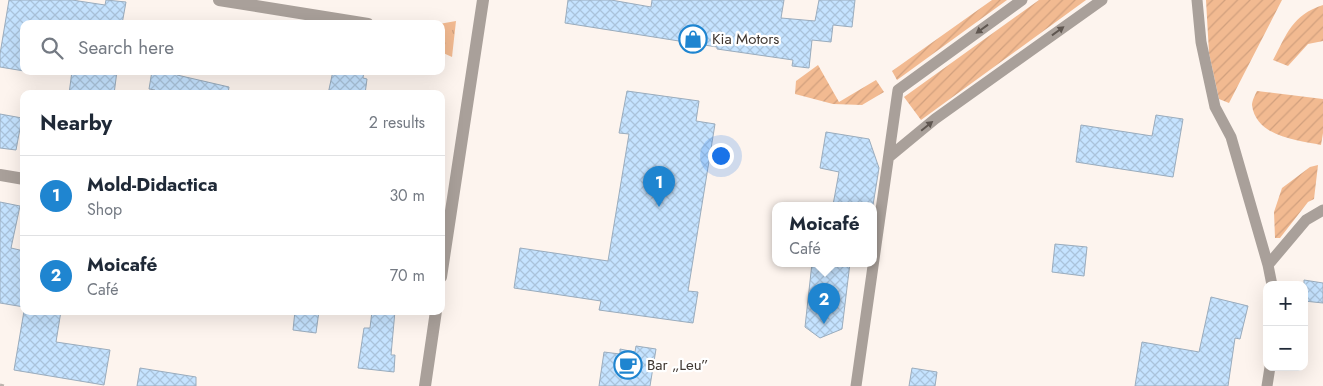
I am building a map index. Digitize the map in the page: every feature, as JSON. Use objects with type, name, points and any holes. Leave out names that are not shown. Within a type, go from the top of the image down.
[{"type":"street","points":[[219,0],[343,20]]},
{"type":"street","points":[[445,251],[483,0]]},
{"type":"street","points":[[0,175],[20,178]]},
{"type":"street","points":[[425,386],[435,315]]},
{"type":"lane","points":[[877,240],[898,90],[1022,0]]},
{"type":"lane","points":[[889,157],[935,119],[1102,0]]},
{"type":"lane","points":[[1198,0],[1201,42],[1215,107],[1231,137],[1271,281]]},
{"type":"lane","points":[[1268,266],[1306,220],[1323,210]]},
{"type":"lane","points":[[856,386],[873,267]]},
{"type":"lane","points":[[1267,386],[1269,371]]},
{"type":"path","points":[[0,385],[4,386]]},
{"type":"green space","points":[[992,0],[1007,0],[897,80],[892,71]]},
{"type":"green space","points":[[1039,0],[1086,0],[921,120],[904,97]]},
{"type":"green space","points":[[1206,0],[1282,0],[1229,103],[1219,99],[1209,53]]},
{"type":"green space","points":[[1323,5],[1323,41],[1308,44],[1288,66],[1273,60],[1297,20],[1304,14]]},
{"type":"green space","points":[[456,21],[452,57],[445,54],[445,23]]},
{"type":"green space","points":[[818,65],[839,102],[876,80],[884,92],[862,105],[833,104],[795,94],[796,81]]},
{"type":"green space","points":[[1257,91],[1323,99],[1321,145],[1290,139],[1269,130],[1261,124],[1255,116],[1252,105]]},
{"type":"green space","points":[[1318,165],[1314,199],[1308,202],[1280,238],[1275,238],[1274,212],[1282,188],[1310,167]]},
{"type":"building","points":[[9,0],[72,0],[105,5],[106,0],[126,2],[123,20],[20,20],[20,70],[0,67],[0,54]]},
{"type":"building","points":[[568,0],[611,0],[651,7],[652,0],[784,0],[781,18],[815,21],[819,0],[855,0],[852,27],[833,25],[831,42],[812,40],[809,68],[792,66],[793,60],[565,23]]},
{"type":"building","points":[[71,75],[116,75],[115,90],[70,90]]},
{"type":"building","points":[[151,75],[177,75],[229,87],[229,90],[149,89]]},
{"type":"building","points":[[332,75],[363,75],[363,78],[367,79],[366,90],[329,90]]},
{"type":"building","points":[[627,91],[699,101],[696,121],[715,124],[688,291],[698,292],[693,323],[599,310],[601,301],[514,288],[520,248],[608,261],[629,134],[619,133]]},
{"type":"building","points":[[0,114],[20,118],[16,150],[0,148]]},
{"type":"building","points":[[1156,115],[1183,119],[1173,177],[1076,162],[1081,125],[1152,136]]},
{"type":"building","points":[[826,132],[869,139],[879,168],[873,202],[834,202],[839,172],[820,168]]},
{"type":"building","points":[[0,202],[20,206],[11,248],[20,250],[20,306],[0,303]]},
{"type":"building","points":[[1055,244],[1087,247],[1084,276],[1052,272]]},
{"type":"building","points":[[812,267],[850,267],[842,329],[820,338],[805,327]]},
{"type":"building","points":[[1304,280],[1323,283],[1323,303],[1308,301],[1308,281]]},
{"type":"building","points":[[1211,297],[1248,306],[1240,339],[1235,338],[1228,386],[1135,386],[1142,342],[1199,352]]},
{"type":"building","points":[[23,315],[60,315],[56,342],[110,350],[104,385],[14,370]]},
{"type":"building","points":[[295,315],[318,315],[316,333],[293,330]]},
{"type":"building","points":[[372,315],[395,315],[391,355],[395,355],[394,372],[358,368],[364,328],[370,328]]},
{"type":"building","name":"Bar „Leu”","points":[[636,346],[656,349],[650,386],[599,386],[604,352],[620,354],[620,349],[635,352]]},
{"type":"building","points":[[140,368],[196,377],[196,386],[137,386]]},
{"type":"building","points":[[912,368],[937,372],[935,386],[909,386]]},
{"type":"place","name":"Kia Motors","points":[[693,39]]},
{"type":"place","name":"Mold-Didactica","points":[[659,207]]},
{"type":"place","name":"Moicafé","points":[[824,324]]},
{"type":"place","name":"Bar „Leu”","points":[[628,365]]}]
